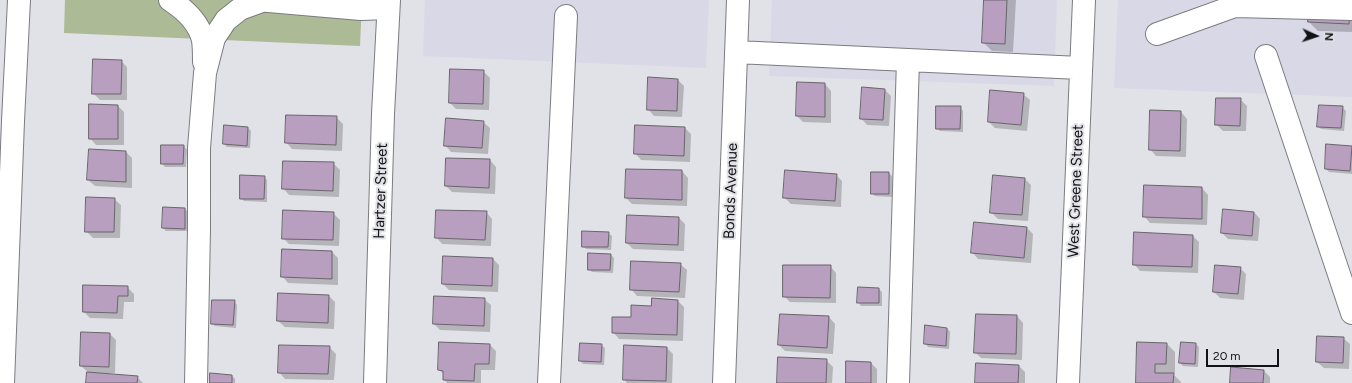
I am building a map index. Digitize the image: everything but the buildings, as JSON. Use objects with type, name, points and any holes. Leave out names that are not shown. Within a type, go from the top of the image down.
[{"type":"street","points":[[4,383],[13,121],[19,0]]},
{"type":"street","points":[[170,0],[189,16],[199,32],[202,39],[205,73],[199,148],[196,383]]},
{"type":"street","points":[[257,0],[361,9],[388,4]]},
{"type":"street","points":[[205,73],[214,38],[226,20],[240,9],[262,0]]},
{"type":"street","name":"Bonds Avenue","points":[[724,383],[738,0]]},
{"type":"street","name":"West Greene Street","points":[[1068,383],[1084,0]]},
{"type":"street","name":"Hartzer Street","points":[[375,383],[383,114],[388,4]]},
{"type":"street","points":[[1157,34],[1235,6],[1352,10]]},
{"type":"street","points":[[549,383],[566,16]]},
{"type":"street","points":[[736,52],[1080,68]]},
{"type":"street","points":[[1266,56],[1352,313]]},
{"type":"street","points":[[898,383],[908,60]]},
{"type":"shaded area","points":[[425,0],[709,0],[706,68],[423,56]]},
{"type":"shaded area","points":[[772,0],[1057,0],[1054,86],[769,76]]},
{"type":"shaded area","points":[[1118,0],[1352,0],[1352,97],[1114,88]]},
{"type":"green space","points":[[65,0],[362,0],[360,46],[64,33]]}]
